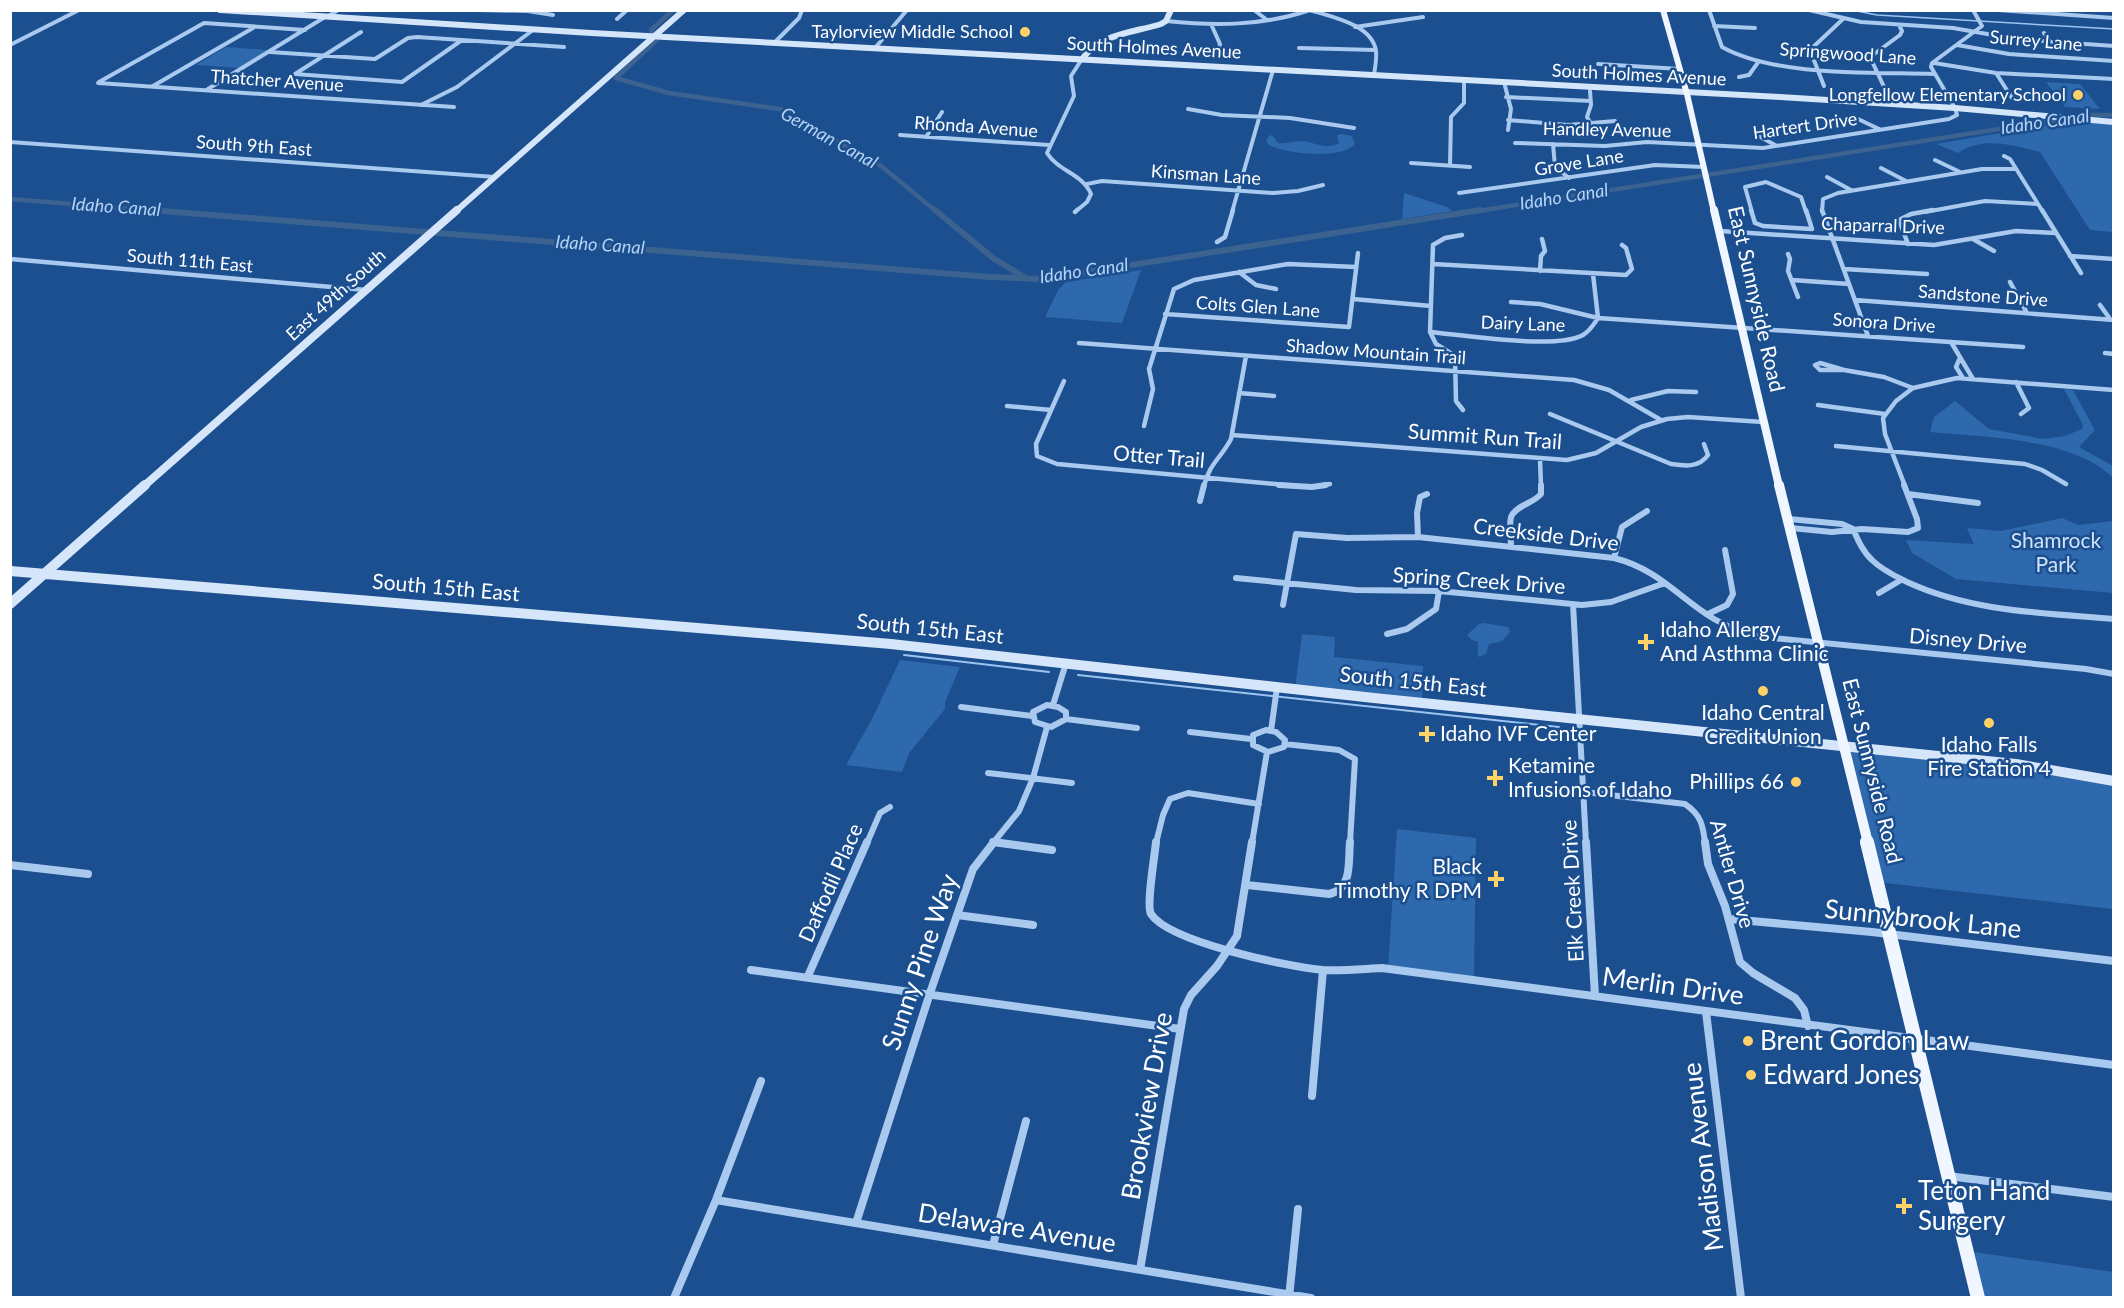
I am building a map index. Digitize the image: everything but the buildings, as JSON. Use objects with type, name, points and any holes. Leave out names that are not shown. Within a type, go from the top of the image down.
[{"type":"main road","name":"East Sunnyside Road","points":[[1663,10],[1687,93],[1763,422],[1790,524],[1978,1298]]},
{"type":"street","points":[[10,45],[79,10]]},
{"type":"street","name":"South Holmes Avenue","points":[[220,10],[532,30],[1956,108],[2114,120]]},
{"type":"street","points":[[207,90],[338,10]]},
{"type":"street","points":[[479,10],[552,15]]},
{"type":"street","points":[[617,19],[627,10]]},
{"type":"street","name":"East 49th South","points":[[10,604],[684,10]]},
{"type":"street","points":[[774,43],[800,18],[802,10]]},
{"type":"street","points":[[875,48],[907,10]]},
{"type":"street","points":[[1166,21],[1171,10]]},
{"type":"street","points":[[1254,10],[1268,20]]},
{"type":"street","points":[[1075,212],[1085,206],[1090,196],[1087,184],[1051,161],[1047,153],[1074,96],[1071,76],[1089,47],[1098,41],[1166,21],[1211,24],[1268,20],[1310,10],[1356,27],[1371,40],[1376,50],[1374,75]]},
{"type":"street","name":"Springwood Lane","points":[[1709,10],[1725,50],[1740,57],[1815,67],[1934,74]]},
{"type":"street","points":[[1809,10],[1843,19],[1974,31],[2007,38],[2114,46]]},
{"type":"street","points":[[1956,108],[1931,67],[1982,26],[1981,20],[1973,10]]},
{"type":"street","points":[[1998,10],[2114,18]]},
{"type":"street","points":[[2084,10],[2089,15]]},
{"type":"street","points":[[1356,27],[1423,16]]},
{"type":"street","points":[[1824,86],[1810,55],[1811,47],[1843,19]]},
{"type":"street","name":"Thatcher Avenue","points":[[254,27],[204,24],[98,83],[454,108]]},
{"type":"street","points":[[1211,24],[1220,44],[1218,47]]},
{"type":"street","points":[[1885,89],[1870,57],[1900,34],[1902,31],[1899,25]]},
{"type":"street","name":"Springwood Lane","points":[[1714,26],[1755,28]]},
{"type":"street","points":[[152,86],[254,27],[307,29]]},
{"type":"street","points":[[420,105],[457,87],[532,30]]},
{"type":"street","points":[[361,32],[295,74],[402,82],[463,40]]},
{"type":"street","points":[[2044,33],[2049,40]]},
{"type":"street","points":[[270,52],[375,58],[411,37],[564,47]]},
{"type":"street","points":[[2105,44],[2107,38]]},
{"type":"street","name":"Surrey Lane","points":[[1957,45],[2009,54],[2114,61]]},
{"type":"street","points":[[1299,48],[1376,50]]},
{"type":"street","name":"Springwood Lane","points":[[1739,77],[1749,75],[1759,61]]},
{"type":"street","points":[[1934,63],[1996,73],[2114,79]]},
{"type":"street","points":[[1598,64],[1680,69]]},
{"type":"street","points":[[1217,242],[1225,237],[1273,70]]},
{"type":"street","points":[[1996,73],[2012,98]]},
{"type":"street","points":[[1450,165],[1451,117],[1464,103],[1464,80]]},
{"type":"street","points":[[1505,86],[1510,109],[1508,130]]},
{"type":"street","points":[[1590,91],[1591,101],[1587,117],[1591,124]]},
{"type":"street","points":[[1506,97],[1591,101]]},
{"type":"street","name":"Hartert Drive","points":[[1699,146],[1750,148],[1776,145],[1949,119],[1957,115],[1956,108]]},
{"type":"street","points":[[1188,109],[1300,120],[1333,127],[1354,128]]},
{"type":"street","points":[[926,137],[942,112]]},
{"type":"street","name":"Hartert Drive","points":[[1858,119],[1880,129]]},
{"type":"street","points":[[1509,120],[1562,124],[1616,121]]},
{"type":"street","points":[[1755,134],[1776,145]]},
{"type":"street","name":"Rhonda Avenue","points":[[900,135],[1049,145]]},
{"type":"street","name":"South 9th East","points":[[10,142],[445,171],[495,177]]},
{"type":"street","name":"Handley Avenue","points":[[1515,143],[1605,146],[1638,142],[1699,146]]},
{"type":"street","points":[[1553,144],[1555,167],[1569,178]]},
{"type":"street","points":[[2004,156],[2010,159],[2081,273]]},
{"type":"street","points":[[1935,160],[1960,172]]},
{"type":"street","points":[[1411,163],[1470,167]]},
{"type":"street","name":"Grove Lane","points":[[1459,193],[1472,193],[1655,165],[1706,173]]},
{"type":"street","points":[[1881,168],[1906,182]]},
{"type":"street","points":[[1868,336],[1823,216],[1821,203],[1826,197],[1851,190],[1960,172],[1982,169],[2016,169]]},
{"type":"street","points":[[1827,177],[1851,190]]},
{"type":"street","name":"Kinsman Lane","points":[[1087,184],[1109,182],[1287,192],[1323,185]]},
{"type":"street","name":"Chaparral Drive","points":[[1771,183],[1801,197],[1812,229],[1779,227],[1760,226],[1755,223],[1745,186],[1771,183]]},
{"type":"street","points":[[1908,244],[1899,219],[1911,214],[1985,201],[2037,204]]},
{"type":"street","points":[[1779,227],[1782,236]]},
{"type":"street","name":"Chaparral Drive","points":[[1720,231],[1934,245],[2016,231],[2055,232]]},
{"type":"street","points":[[1462,235],[1435,243],[1431,339],[1434,344],[1455,356],[1456,401],[1463,410]]},
{"type":"street","points":[[1973,238],[1994,251]]},
{"type":"street","points":[[1540,271],[1539,263],[1545,251],[1542,239]]},
{"type":"street","points":[[1433,264],[1626,275],[1632,271],[1628,253],[1622,245]]},
{"type":"street","points":[[1358,253],[1353,299],[1431,306]]},
{"type":"street","points":[[1788,254],[1790,259],[1788,271],[1798,297]]},
{"type":"street","points":[[2070,256],[2114,259]]},
{"type":"street","name":"South 11th East","points":[[10,259],[367,290]]},
{"type":"street","points":[[1144,426],[1153,389],[1149,369],[1171,294],[1180,285],[1194,280],[1298,264],[1356,267]]},
{"type":"street","points":[[1844,269],[1927,274]]},
{"type":"street","points":[[1239,272],[1256,285],[1276,289]]},
{"type":"street","points":[[1593,274],[1598,318]]},
{"type":"street","points":[[1792,280],[1849,284]]},
{"type":"street","points":[[2010,282],[2027,313]]},
{"type":"street","name":"Colts Glen Lane","points":[[1165,314],[1349,327],[1353,299]]},
{"type":"street","name":"Sandstone Drive","points":[[1855,300],[2112,320]]},
{"type":"street","name":"Sonora Drive","points":[[1511,302],[1548,306],[1598,318],[2023,347]]},
{"type":"street","name":"Sandstone Drive","points":[[2100,305],[2112,320]]},
{"type":"street","name":"Dairy Lane","points":[[1431,332],[1563,341],[1586,334],[1598,318]]},
{"type":"street","name":"Shadow Mountain Trail","points":[[1079,342],[1591,382],[1631,400],[1661,420]]},
{"type":"street","points":[[1951,342],[1959,360],[1968,368],[1973,379]]},
{"type":"street","points":[[2105,353],[2114,354]]},
{"type":"street","points":[[1200,501],[1212,463],[1229,444],[1232,435],[1246,356]]},
{"type":"street","points":[[1959,360],[1956,367],[1963,378]]},
{"type":"street","points":[[1844,370],[1820,370],[1815,365],[1826,364],[1844,370],[1884,377],[1913,388]]},
{"type":"street","points":[[1790,524],[1846,532],[1853,529],[1913,531],[1918,525],[1883,427],[1884,414],[1913,388],[1963,378],[2114,390]]},
{"type":"street","points":[[1007,406],[1051,410],[1064,381]]},
{"type":"street","points":[[2016,382],[2030,408],[2021,414]]},
{"type":"street","points":[[1631,400],[1668,391],[1696,392]]},
{"type":"street","points":[[1239,393],[1274,396]]},
{"type":"street","points":[[1818,405],[1884,414]]},
{"type":"street","name":"Otter Trail","points":[[1051,410],[1035,450],[1036,456],[1042,460],[1057,464],[1312,487],[1330,484]]},
{"type":"street","points":[[1550,414],[1615,442],[1681,465],[1695,465],[1704,460],[1708,455],[1704,444]]},
{"type":"street","name":"Summit Run Trail","points":[[1232,435],[1540,459],[1579,458],[1606,449],[1641,427],[1661,420],[1688,417],[1763,422]]},
{"type":"street","points":[[1836,446],[2025,464],[2042,470],[2066,484]]},
{"type":"street","points":[[1511,546],[1510,518],[1515,511],[1536,500],[1540,494],[1540,459]]},
{"type":"street","points":[[1418,537],[1418,505],[1420,497],[1427,494]]},
{"type":"street","points":[[1908,494],[1978,503]]},
{"type":"street","points":[[1614,558],[1615,547],[1623,527],[1634,517],[1647,511]]},
{"type":"street","points":[[1853,529],[1866,555],[1875,564],[1901,580],[1948,600],[1977,606],[2114,619]]},
{"type":"street","name":"Creekside Drive","points":[[1287,583],[1296,534],[1347,538],[1418,537],[1511,546],[1614,558],[1630,562],[1650,571],[1715,620],[1745,635],[1819,643]]},
{"type":"street","points":[[1708,614],[1727,606],[1732,600],[1733,594],[1725,550]]},
{"type":"street","name":"South 15th East","points":[[10,571],[868,642],[1066,663],[1276,694],[1580,719],[1844,746],[2016,764],[2114,781]]},
{"type":"street","name":"Spring Creek Drive","points":[[1236,578],[1356,590],[1439,591],[1573,604],[1611,602],[1665,583]]},
{"type":"street","points":[[1879,594],[1901,580]]},
{"type":"street","points":[[1283,605],[1287,583]]},
{"type":"street","points":[[1387,634],[1407,629],[1436,609],[1439,591]]},
{"type":"street","name":"Elk Creek Drive","points":[[1573,604],[1595,996]]},
{"type":"street","name":"Disney Drive","points":[[1819,643],[2086,669],[2114,674]]},
{"type":"street","points":[[1053,705],[1066,663]]},
{"type":"street","points":[[1271,731],[1276,694]]},
{"type":"street","points":[[1032,716],[1036,709],[1053,705],[1066,712],[1066,719]]},
{"type":"street","points":[[961,707],[1032,716]]},
{"type":"street","points":[[1032,716],[1035,722],[1047,727],[1059,725],[1066,719],[1137,728]]},
{"type":"street","name":"Sunny Pine Way","points":[[856,1223],[930,993],[973,869],[1019,811],[1033,778],[1047,727]]},
{"type":"street","points":[[1190,732],[1251,739],[1260,731],[1271,731],[1280,734],[1285,744]]},
{"type":"street","points":[[1251,739],[1253,746],[1267,752],[1281,749],[1285,744]]},
{"type":"street","points":[[1246,885],[1329,894],[1338,892],[1346,884],[1355,759],[1339,750],[1285,744]]},
{"type":"street","name":"Brookview Drive","points":[[1140,1270],[1184,1009],[1191,995],[1237,936],[1267,752]]},
{"type":"street","points":[[988,773],[1072,783]]},
{"type":"street","name":"Antler Drive","points":[[1585,792],[1685,804],[1696,813],[1702,821],[1708,864],[1729,919],[1740,962],[1753,973],[1795,998],[1804,1010],[1808,1026]]},
{"type":"street","name":"Merlin Drive","points":[[1259,804],[1188,793],[1170,799],[1165,806],[1156,847],[1148,903],[1151,914],[1160,925],[1228,950],[1264,960],[1323,970],[1382,968],[2114,1065]]},
{"type":"street","name":"Daffodil Place","points":[[808,976],[880,813],[891,807]]},
{"type":"street","points":[[993,842],[1052,850]]},
{"type":"street","points":[[10,865],[88,874]]},
{"type":"street","points":[[957,915],[1033,925]]},
{"type":"street","name":"Sunnybrook Lane","points":[[1729,919],[1889,934],[2114,961]]},
{"type":"street","points":[[751,969],[1180,1029]]},
{"type":"street","points":[[1312,1096],[1323,970]]},
{"type":"street","name":"Madison Avenue","points":[[1706,1012],[1741,1298]]},
{"type":"street","points":[[674,1298],[716,1200],[761,1081]]},
{"type":"street","points":[[993,1245],[1026,1121]]},
{"type":"street","points":[[1948,1176],[2114,1197]]},
{"type":"street","name":"Delaware Avenue","points":[[716,1200],[1311,1298]]},
{"type":"street","points":[[1289,1296],[1298,1209]]},
{"type":"green space","points":[[226,47],[268,50],[238,68],[196,65]]},
{"type":"green space","points":[[2046,82],[2080,84],[2100,109],[2065,107]]},
{"type":"green space","points":[[2070,121],[2113,122],[2113,232],[2090,230],[2040,152],[1987,143],[1958,153],[1936,144]]},
{"type":"green space","points":[[1270,135],[1278,143],[1302,141],[1329,146],[1339,143],[1337,135],[1352,136],[1355,144],[1348,149],[1327,154],[1288,151],[1269,145],[1266,140]]},
{"type":"green space","points":[[1404,193],[1447,207],[1452,211],[1402,219]]},
{"type":"green space","points":[[1141,270],[1122,323],[1045,317],[1058,290],[1066,282]]},
{"type":"green space","name":"Shamrock Park","points":[[2064,389],[2073,390],[2095,430],[2079,447],[2113,466],[2113,478],[2096,465],[2052,447],[2001,438],[1930,432],[1934,417],[1955,401],[1989,429],[2043,439],[2065,436],[2082,429],[2083,425]]},
{"type":"green space","name":"Shamrock Park","points":[[2062,518],[2078,525],[2113,521],[2113,593],[1956,579],[1912,553],[1906,540],[1974,544],[1967,528],[2001,531]]},
{"type":"green space","points":[[1479,624],[1508,627],[1510,632],[1502,641],[1489,644],[1486,654],[1478,657],[1478,642],[1467,635]]},
{"type":"green space","points":[[1302,634],[1335,637],[1334,657],[1423,666],[1422,702],[1295,689]]},
{"type":"green space","points":[[900,660],[960,667],[945,702],[945,709],[909,753],[902,772],[846,765],[872,719]]},
{"type":"green space","points":[[1844,746],[2113,781],[2113,909],[1877,882]]},
{"type":"green space","points":[[1397,829],[1476,838],[1474,980],[1388,969]]},
{"type":"green space","points":[[1967,1251],[2113,1272],[2113,1297],[1978,1297]]},
{"type":"waterway","name":"German Canal","points":[[652,32],[651,30],[673,10]]},
{"type":"waterway","points":[[1852,10],[1877,15],[2114,29]]},
{"type":"waterway","name":"German Canal","points":[[657,40],[616,78],[669,93],[780,109],[881,166],[937,212]]},
{"type":"waterway","name":"Idaho Canal","points":[[1472,212],[2088,115],[2114,115]]},
{"type":"waterway","name":"Idaho Canal","points":[[10,199],[168,212]]},
{"type":"waterway","name":"Idaho Canal","points":[[150,210],[990,277],[1042,279],[1481,210]]},
{"type":"waterway","name":"German Canal","points":[[935,210],[993,258],[1024,277]]},
{"type":"waterway","points":[[904,655],[1049,672]]},
{"type":"waterway","points":[[1078,675],[1559,727]]},
{"type":"place","name":"Taylorview Middle School","points":[[1025,32]]},
{"type":"place","name":"Longfellow Elementary School","points":[[2078,95]]},
{"type":"place","name":"Idaho Allergy And Asthma Clinic","points":[[1646,642]]},
{"type":"place","name":"Idaho Central Credit Union","points":[[1763,691]]},
{"type":"place","name":"Idaho Falls Fire Station 4","points":[[1989,723]]},
{"type":"place","name":"Idaho IVF Center","points":[[1427,734]]},
{"type":"place","name":"Ketamine Infusions of Idaho","points":[[1495,778]]},
{"type":"place","name":"Phillips 66","points":[[1796,782]]},
{"type":"place","name":"Black Timothy R DPM","points":[[1496,879]]},
{"type":"place","name":"Brent Gordon Law","points":[[1748,1041]]},
{"type":"place","name":"Edward Jones","points":[[1751,1075]]},
{"type":"place","name":"Teton Hand Surgery","points":[[1904,1206]]}]
